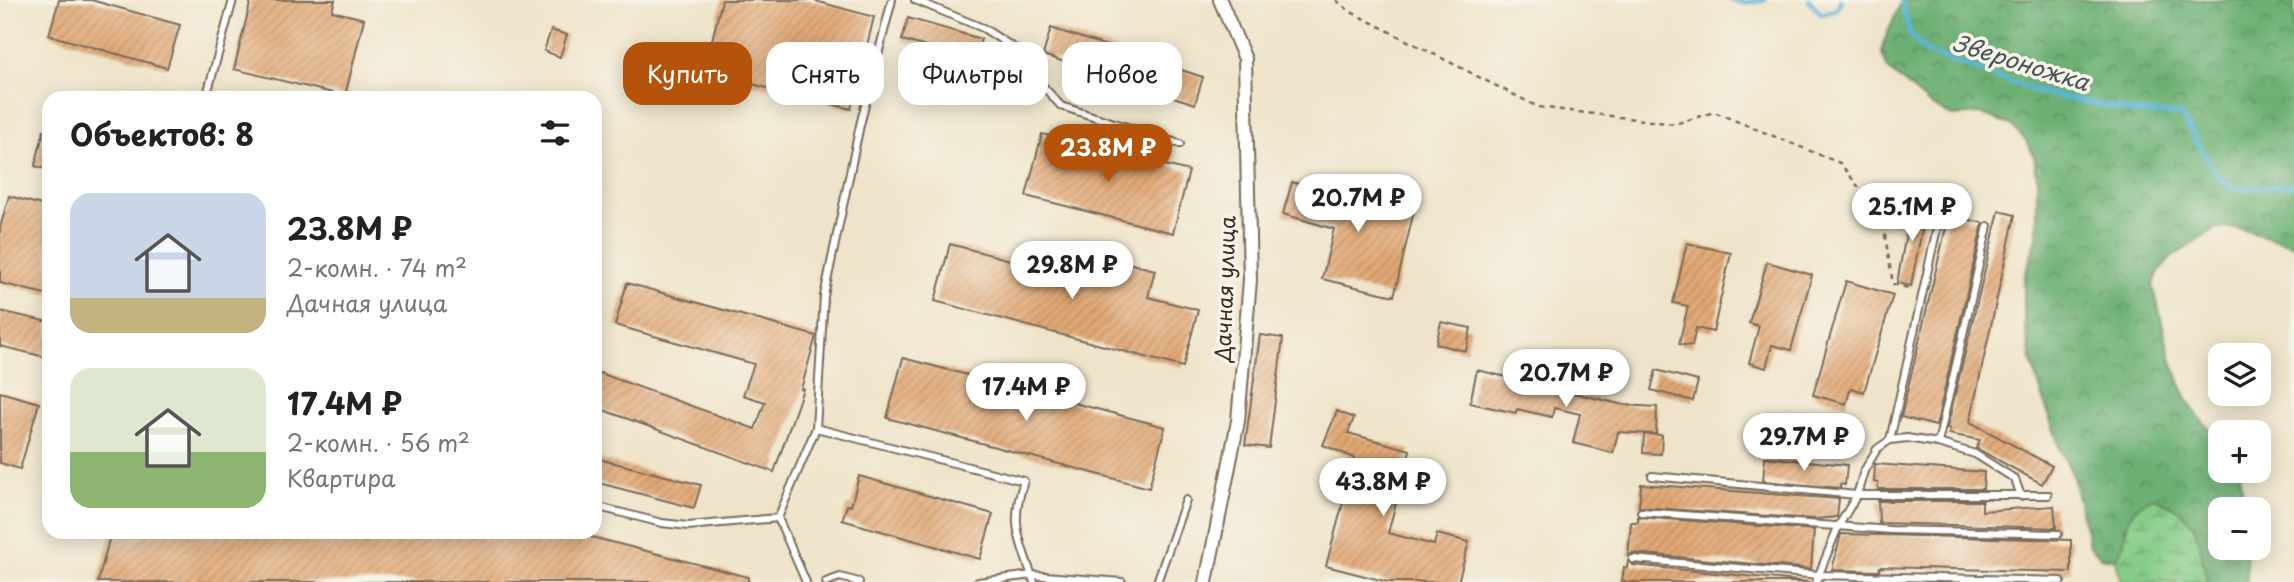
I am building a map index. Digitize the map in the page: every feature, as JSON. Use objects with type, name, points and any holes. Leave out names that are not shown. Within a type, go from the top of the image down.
[{"type":"street","name":"Дачная улица","points":[[1206,582],[1238,421],[1250,281],[1246,66],[1220,0]]},
{"type":"lane","points":[[208,91],[233,0]]},
{"type":"lane","points":[[806,582],[778,518],[816,428],[824,296],[860,125],[892,0]]},
{"type":"lane","points":[[915,0],[983,28],[1022,53],[1043,86],[1061,106],[1104,122],[1180,144]]},
{"type":"lane","points":[[1890,440],[1939,219]]},
{"type":"lane","points":[[1938,443],[1988,226]]},
{"type":"lane","points":[[816,428],[1024,481],[1016,503],[1014,526],[1033,578]]},
{"type":"lane","points":[[1818,578],[1838,527],[1857,495],[1864,471],[1877,449],[1890,440],[1907,438],[1938,443],[1975,454],[2015,479],[2021,496]]},
{"type":"lane","points":[[1652,476],[1857,495],[2048,495]]},
{"type":"lane","points":[[1157,582],[1186,500]]},
{"type":"lane","points":[[602,508],[662,523],[688,526],[778,518]]},
{"type":"lane","points":[[1641,512],[1838,527],[2058,534]]},
{"type":"lane","points":[[1633,559],[1818,578],[2061,582]]},
{"type":"lane","points":[[826,582],[841,577],[859,582]]},
{"type":"lane","points":[[978,582],[1033,578],[1122,582]]},
{"type":"path","points":[[1336,0],[1351,12],[1538,107],[1675,124],[1714,112],[1840,163],[1882,218],[1893,285],[1923,292]]},
{"type":"green space","points":[[1902,0],[2294,0],[2294,245],[2237,228],[2217,228],[2172,257],[2159,271],[2153,286],[2168,349],[2182,389],[2192,408],[2208,428],[2208,483],[2241,483],[2243,497],[2208,497],[2208,560],[2246,560],[2247,582],[2207,582],[2194,524],[2125,529],[2124,549],[2115,559],[2101,557],[2089,545],[2072,473],[2060,449],[2031,360],[2024,316],[2024,277],[2037,238],[2037,176],[2034,156],[2026,140],[2011,125],[1982,114],[1952,116],[1930,105],[1888,69],[1882,54],[1883,44]]},
{"type":"green space","points":[[2154,498],[2181,513],[2195,530],[2207,582],[2121,582],[2115,559],[2121,550],[2130,517],[2134,510]]},
{"type":"building","points":[[59,0],[91,0],[180,25],[167,68],[49,35]]},
{"type":"building","points":[[251,0],[335,0],[332,11],[364,19],[346,91],[324,91],[234,69]]},
{"type":"building","points":[[722,0],[812,0],[874,17],[868,42],[766,42],[766,88],[752,84],[752,42],[712,42]]},
{"type":"building","points":[[908,18],[981,39],[980,42],[902,40]]},
{"type":"building","points":[[1051,28],[1094,42],[1062,42],[1062,61],[1048,57],[1047,42]]},
{"type":"building","points":[[551,30],[567,35],[560,57],[544,51]]},
{"type":"building","points":[[1182,70],[1203,77],[1195,104],[1182,100]]},
{"type":"building","points":[[835,105],[852,105],[851,109]]},
{"type":"building","points":[[1042,134],[1189,171],[1173,233],[1026,196]]},
{"type":"building","points":[[42,138],[42,168],[35,166]]},
{"type":"building","points":[[1292,182],[1341,196],[1344,185],[1416,202],[1394,296],[1322,279],[1334,229],[1283,214]]},
{"type":"building","points":[[9,196],[42,205],[42,293],[0,283],[0,228]]},
{"type":"building","points":[[1912,201],[1927,204],[1911,286],[1897,283]]},
{"type":"building","points":[[1999,211],[2015,215],[1970,422],[2052,466],[2042,484],[1976,448],[1980,440],[1949,434],[1950,429],[1947,428]]},
{"type":"building","points":[[1949,215],[1983,223],[1936,426],[1901,417]]},
{"type":"building","points":[[1687,243],[1731,253],[1713,332],[1696,328],[1692,346],[1679,344],[1688,306],[1673,303]]},
{"type":"building","points":[[950,244],[1070,276],[1077,250],[1155,270],[1148,297],[1198,310],[1183,367],[935,301]]},
{"type":"building","points":[[1767,262],[1812,275],[1791,350],[1772,345],[1766,368],[1749,363],[1759,326],[1749,323]]},
{"type":"building","points":[[1846,281],[1893,295],[1864,392],[1851,388],[1846,404],[1813,395]]},
{"type":"building","points":[[627,283],[816,336],[803,389],[774,472],[602,410],[602,374],[755,429],[765,402],[743,395],[754,364],[615,325]]},
{"type":"building","points":[[0,311],[42,320],[42,356],[0,346]]},
{"type":"building","points":[[1441,322],[1471,328],[1466,351],[1436,344]]},
{"type":"building","points":[[1260,335],[1283,338],[1269,448],[1245,445]]},
{"type":"building","points":[[903,358],[1165,427],[1149,488],[887,418]]},
{"type":"building","points":[[1477,370],[1624,405],[1657,407],[1656,434],[1618,432],[1613,453],[1573,443],[1580,414],[1554,408],[1552,417],[1517,409],[1516,413],[1470,403]]},
{"type":"building","points":[[1656,370],[1698,381],[1693,401],[1651,390]]},
{"type":"building","points":[[0,392],[39,403],[20,469],[0,463]]},
{"type":"building","points":[[1337,411],[1354,418],[1348,433],[1410,450],[1388,533],[1434,545],[1437,534],[1469,542],[1458,582],[1388,582],[1326,566],[1355,458],[1323,445]]},
{"type":"building","points":[[1644,434],[1662,435],[1661,454],[1643,453]]},
{"type":"building","points":[[1765,457],[1847,465],[1845,485],[1840,484],[1840,488],[1763,481]]},
{"type":"building","points":[[602,460],[701,485],[694,508],[602,484]]},
{"type":"building","points":[[1875,464],[1984,472],[1983,489],[1878,489],[1878,483],[1874,482]]},
{"type":"building","points":[[859,476],[993,514],[980,559],[842,520],[847,505],[851,506]]},
{"type":"building","points":[[1641,484],[1839,499],[1837,517],[1815,519],[1639,507]]},
{"type":"building","points":[[1878,501],[1982,501],[1982,511],[2054,506],[2056,528],[1879,523]]},
{"type":"building","points":[[1638,517],[1814,530],[1811,569],[1633,553],[1628,556],[1631,522],[1638,522]]},
{"type":"building","points":[[1841,534],[2071,540],[2071,572],[1880,567],[1879,571],[1832,570]]},
{"type":"building","points":[[109,539],[599,539],[748,577],[748,582],[98,582]]},
{"type":"building","points":[[1628,561],[1633,565],[1810,582],[1622,582],[1624,567],[1627,568]]},
{"type":"waterway","name":"Звероножка","points":[[1730,0],[1744,3],[1765,0]]},
{"type":"waterway","name":"Звероножка","points":[[1809,0],[1821,14],[1836,10],[1841,0]]},
{"type":"waterway","name":"Звероножка","points":[[1901,0],[1910,34],[1926,52],[2042,93],[2133,112],[2181,115],[2218,177],[2234,189],[2294,185]]}]
